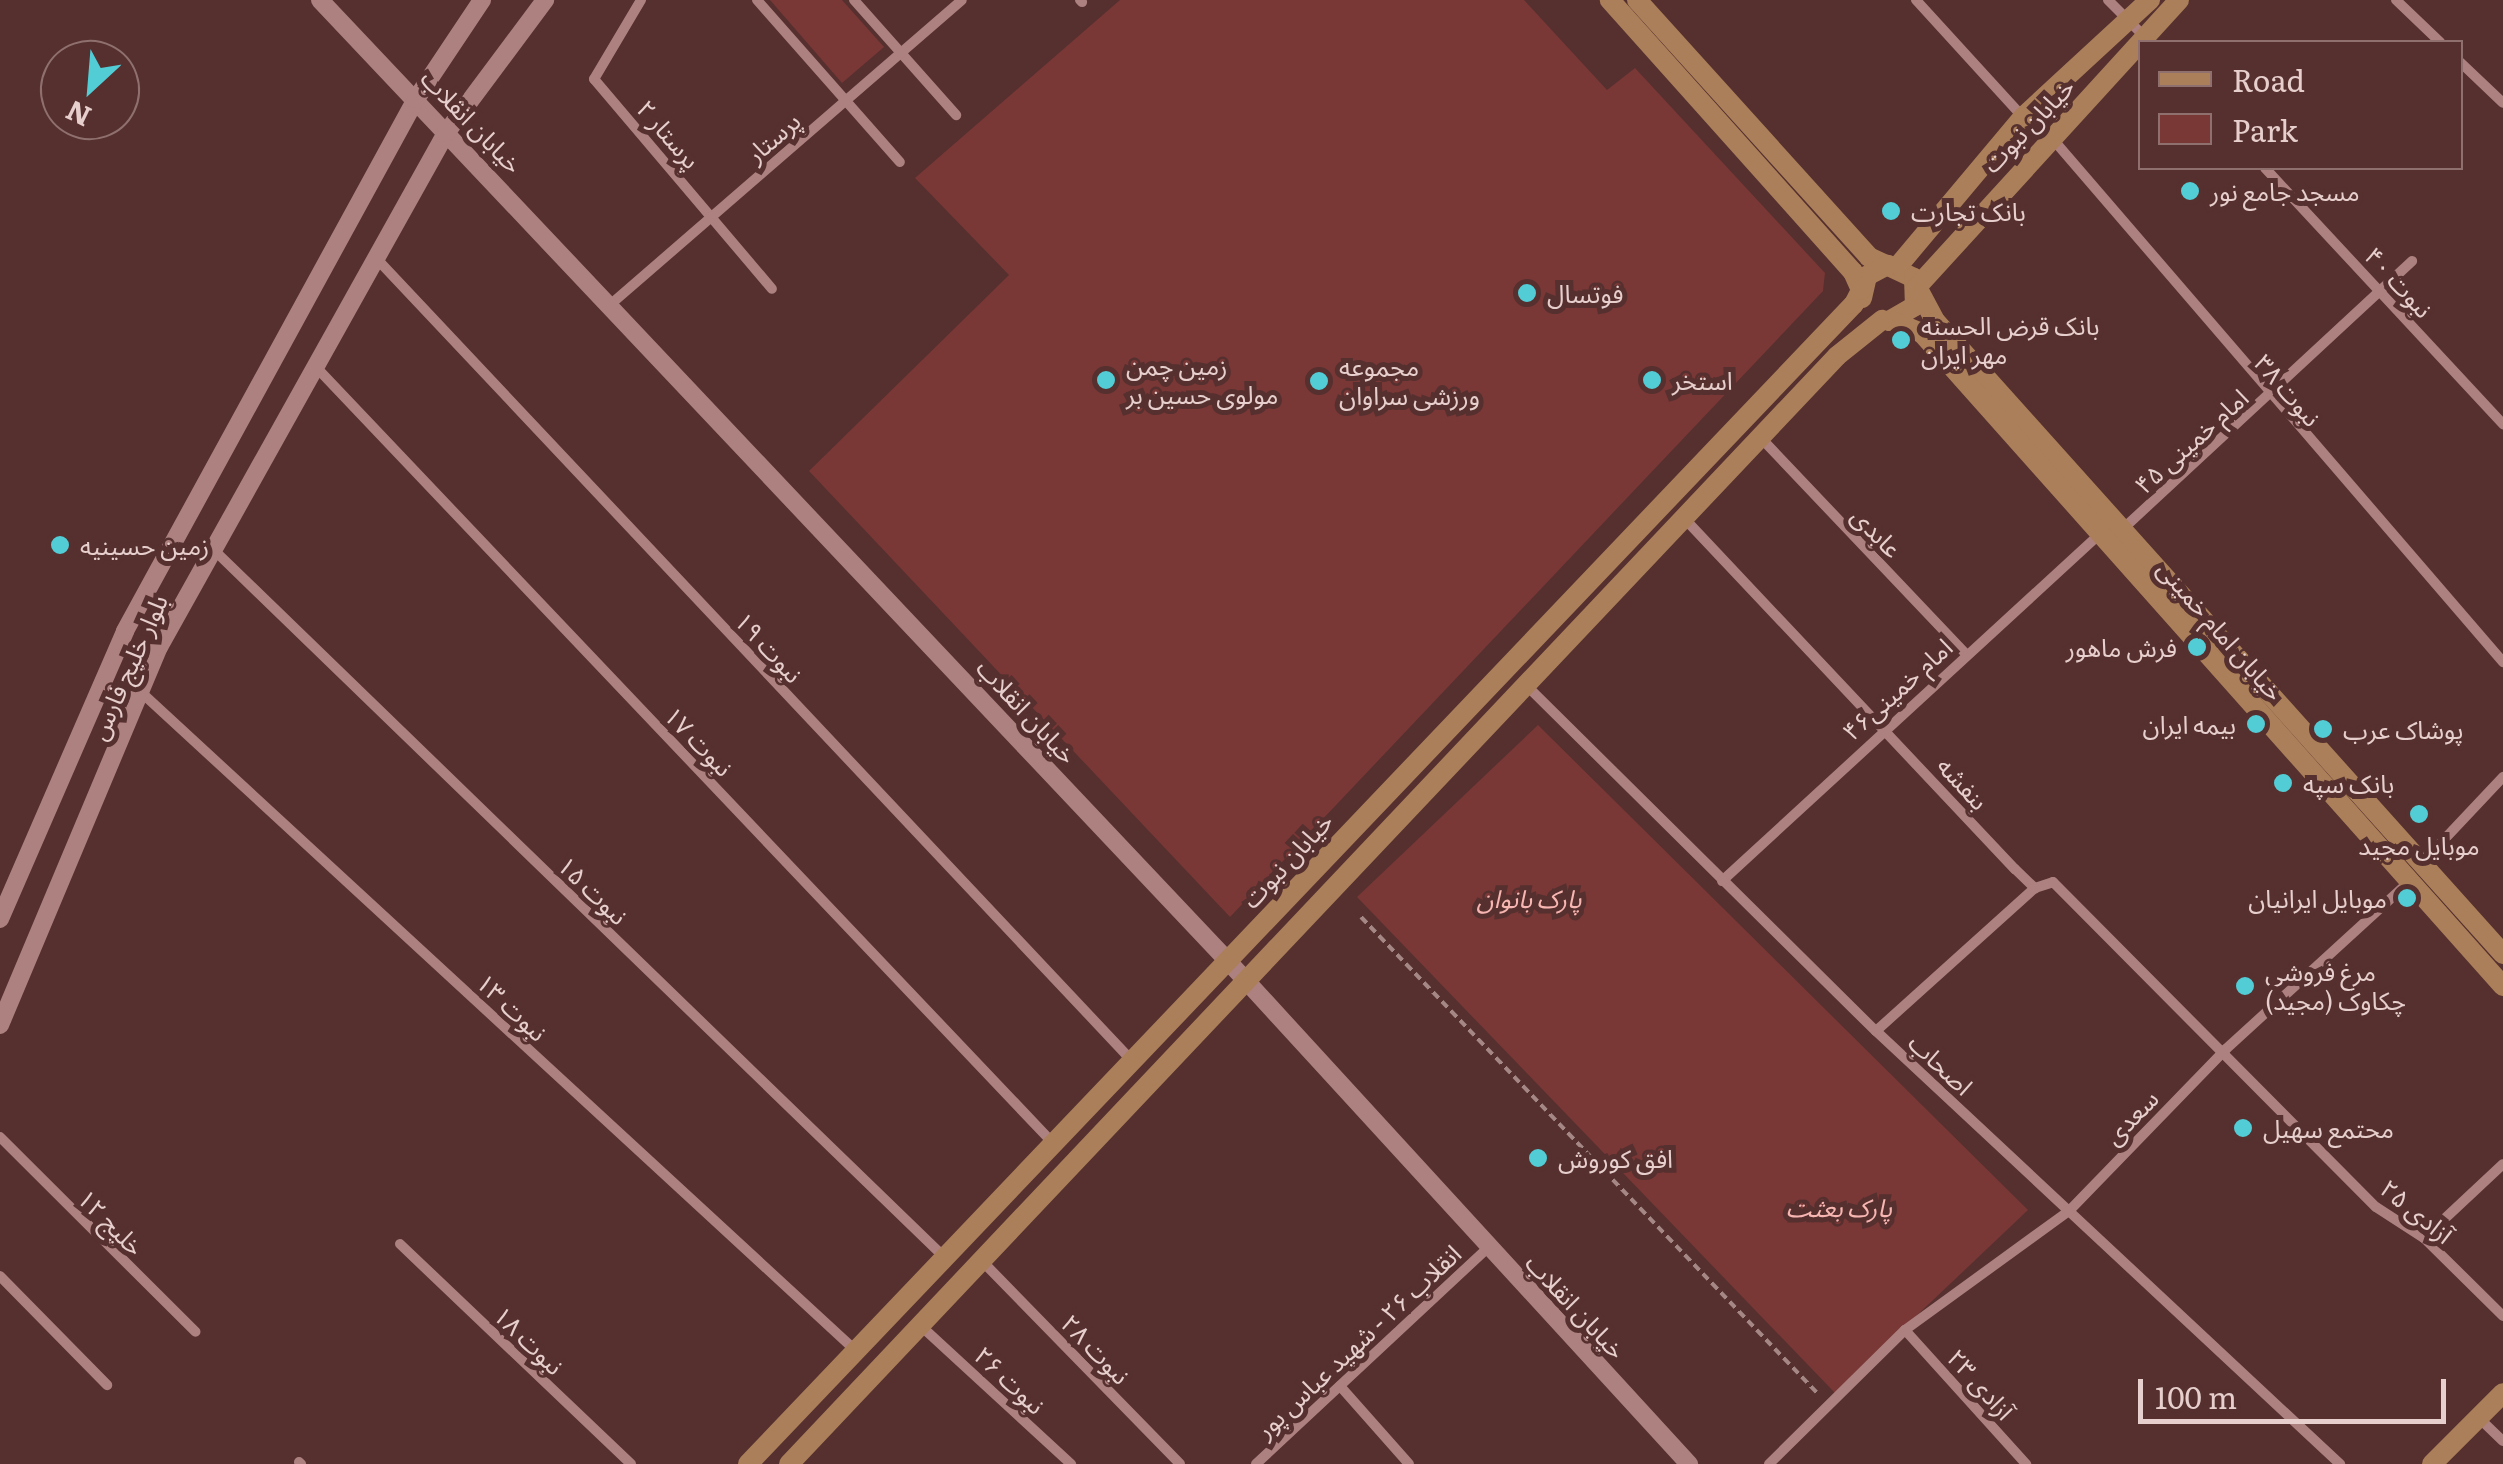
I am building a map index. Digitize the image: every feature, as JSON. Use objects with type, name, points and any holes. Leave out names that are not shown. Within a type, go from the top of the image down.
[{"type":"main road","points":[[1610,0],[1887,321]]},
{"type":"main road","points":[[1638,0],[1862,250],[1893,265]]},
{"type":"main road","name":"خیابان نبوت","points":[[748,1464],[1134,1063],[1861,290],[1893,265],[2024,117],[2142,34],[2150,0]]},
{"type":"main road","name":"خیابان نبوت","points":[[789,1464],[1683,517],[1760,438],[1887,321],[1915,306],[1917,287],[2142,34],[2178,0]]},
{"type":"main road","name":"خیابان امام خمینی","points":[[1893,265],[1917,287],[1936,322],[2126,526],[2420,865],[2503,954]]},
{"type":"main road","name":"خیابان امام خمینی","points":[[1887,321],[1922,332],[2103,532],[2407,885],[2503,986]]},
{"type":"main road","points":[[1506,666],[1525,684]]},
{"type":"main road","points":[[950,1254],[978,1266]]},
{"type":"main road","points":[[2432,1464],[2503,1393]]},
{"type":"street","name":"خیابان انقلاب","points":[[320,0],[612,304],[1227,960],[1689,1464]]},
{"type":"street","name":"بلوار خلیج فارس","points":[[0,918],[8,880],[125,631],[416,100],[482,0]]},
{"type":"street","name":"بلوار خلیج فارس","points":[[0,1025],[142,693],[214,550],[446,134],[545,0]]},
{"type":"street","name":"پرستار ۲","points":[[642,0],[594,78],[772,289]]},
{"type":"street","points":[[757,0],[900,162]]},
{"type":"street","points":[[854,0],[956,115]]},
{"type":"street","name":"پرستار","points":[[612,304],[962,0]]},
{"type":"street","points":[[1916,0],[2024,117]]},
{"type":"street","points":[[2108,0],[2142,34]]},
{"type":"street","points":[[2396,0],[2438,40]]},
{"type":"street","points":[[2463,65],[2503,103]]},
{"type":"street","name":"نبوت ۳۸","points":[[2051,137],[2267,398],[2503,662]]},
{"type":"street","name":"نبوت ۴۰","points":[[2268,170],[2503,424]]},
{"type":"street","name":"نبوت ۱۹","points":[[376,258],[1134,1063]]},
{"type":"street","name":"امام خمینی ۴۵","points":[[2126,526],[2412,261]]},
{"type":"street","name":"نبوت ۱۷","points":[[316,367],[1053,1143]]},
{"type":"street","name":"عابدی","points":[[1760,438],[1966,653]]},
{"type":"street","name":"بنفشه","points":[[1683,517],[2036,888],[2053,882],[2226,1049]]},
{"type":"street","name":"امام خمینی۴۶","points":[[1722,881],[1883,726],[2103,532]]},
{"type":"street","name":"نبوت ۱۵","points":[[214,550],[950,1254]]},
{"type":"street","name":"اصحاب","points":[[1525,684],[1876,1031],[2340,1464]]},
{"type":"street","name":"نبوت ۱۳","points":[[142,693],[856,1351]]},
{"type":"street","name":"سعدی","points":[[1769,1464],[1905,1330],[2069,1210],[2226,1049],[2407,885],[2420,865],[2503,777]]},
{"type":"street","points":[[1876,1031],[2036,888]]},
{"type":"street","name":"آزادی ۲۵","points":[[2226,1049],[2376,1207],[2424,1238],[2503,1316]]},
{"type":"street","name":"خلیج ۱۲","points":[[0,1137],[196,1332]]},
{"type":"street","points":[[2424,1238],[2503,1164]]},
{"type":"street","name":"نبوت ۱۸","points":[[400,1244],[631,1464]]},
{"type":"street","name":"انقلاب ۲۶ - شهید عباس پور","points":[[1256,1464],[1488,1248]]},
{"type":"street","name":"نبوت ۲۸","points":[[978,1266],[1180,1464]]},
{"type":"street","points":[[0,1276],[107,1385]]},
{"type":"street","name":"نبوت ۲۶","points":[[922,1326],[1071,1464]]},
{"type":"street","name":"آزادی ۲۳","points":[[1905,1330],[2026,1464]]},
{"type":"street","points":[[1340,1386],[1408,1464]]},
{"type":"street","points":[[2479,1418],[2503,1441]]},
{"type":"path","points":[[1362,917],[1829,1405]]},
{"type":"green space","points":[[770,0],[842,0],[884,47],[842,83]]},
{"type":"green space","name":"مجموعه ورزشی سراوان","points":[[1120,0],[1524,0],[1607,90],[1635,68],[1825,273],[1823,291],[1230,917],[809,471],[1009,275],[915,178]]},
{"type":"green space","name":"پارک بعثت","points":[[1538,725],[2028,1210],[1835,1393],[1357,897]]},
{"type":"place","name":"مسجد جامع نور","points":[[2190,191]]},
{"type":"place","name":"بانک تجارت","points":[[1891,211]]},
{"type":"place","name":"فوتسال","points":[[1527,293]]},
{"type":"place","name":"بانک قرض الحسنه مهر ایران","points":[[1901,340]]},
{"type":"place","name":"زمین چمن مولوی حسین بر","points":[[1106,380]]},
{"type":"place","name":"استخر","points":[[1652,380]]},
{"type":"place","name":"مجموعه ورزشی سراوان","points":[[1319,381]]},
{"type":"place","name":"زمین حسینیه","points":[[60,545]]},
{"type":"place","name":"فرش ماهور","points":[[2197,647]]},
{"type":"place","name":"بیمه ایران","points":[[2256,724]]},
{"type":"place","name":"پوشاک عرب","points":[[2323,729]]},
{"type":"place","name":"بانک سپه","points":[[2283,783]]},
{"type":"place","name":"موبایل مجید","points":[[2419,814]]},
{"type":"place","name":"موبایل ایرانیان","points":[[2407,898]]},
{"type":"place","name":"مرغ فروشی چکاوک (مجید)","points":[[2245,986]]},
{"type":"place","name":"محتمع سهیل","points":[[2243,1128]]},
{"type":"place","name":"افق کوروش","points":[[1538,1158]]},
{"type":"park label","name":"پارک بانوان","points":[[1529,898]]}]
